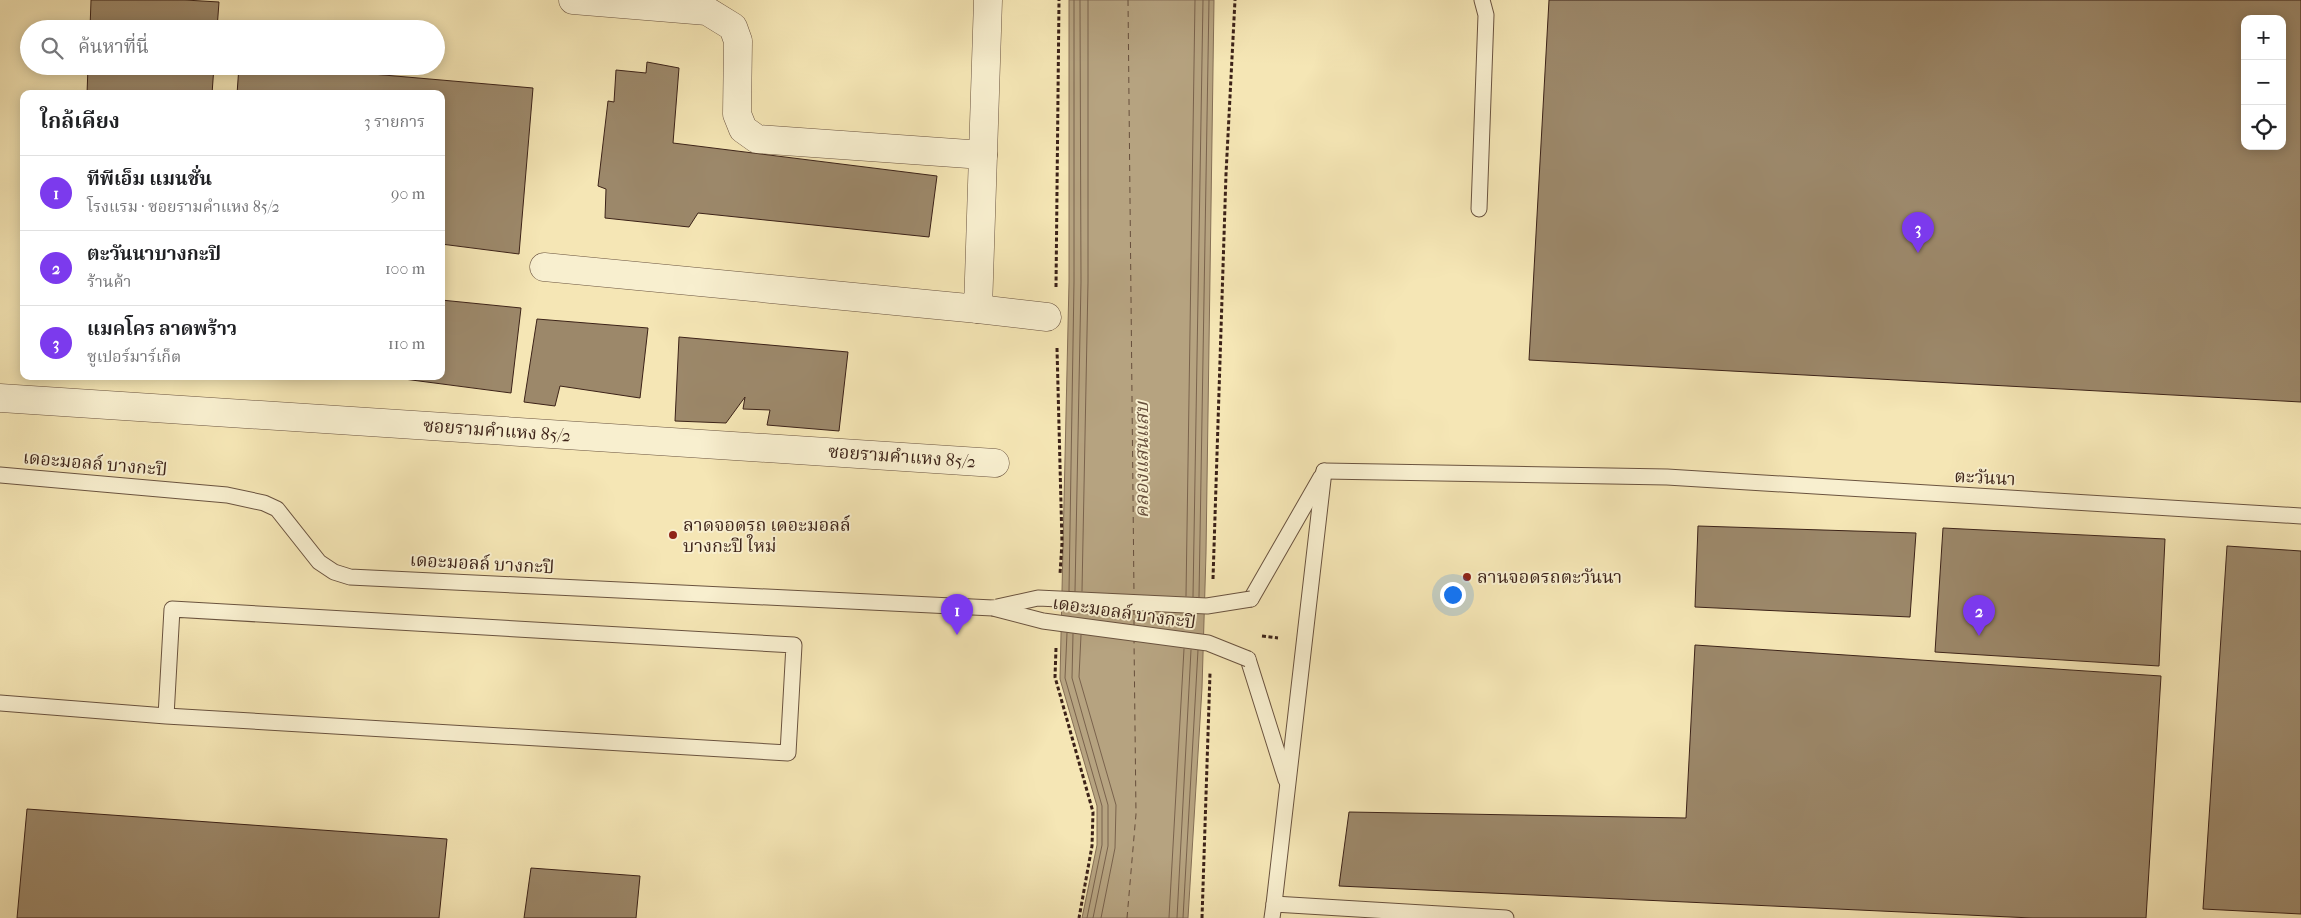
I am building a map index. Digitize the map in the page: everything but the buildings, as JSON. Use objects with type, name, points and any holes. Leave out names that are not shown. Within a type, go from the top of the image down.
[{"type":"street","points":[[573,0],[707,11],[733,27],[738,41],[736,114],[743,128],[757,139],[983,155]]},
{"type":"street","points":[[978,309],[988,0]]},
{"type":"street","points":[[544,267],[978,309],[1052,327]]},
{"type":"street","name":"ซอยรามคำแหง 85/2","points":[[0,398],[995,463]]},
{"type":"lane","points":[[1479,209],[1486,15],[1482,0]]},
{"type":"lane","points":[[1324,471],[1273,911],[1506,918]]},
{"type":"lane","name":"ตะวันนา","points":[[1324,471],[1667,477],[2301,516]]},
{"type":"lane","name":"เดอะมอลล์ บางกะปิ","points":[[993,608],[1038,598],[1207,606],[1251,599],[1324,471]]},
{"type":"lane","name":"เดอะมอลล์ บางกะปิ","points":[[0,475],[227,495],[264,503],[277,509],[319,562],[334,572],[350,577],[993,608],[1042,621],[1208,643],[1248,658],[1288,786]]},
{"type":"lane","points":[[0,703],[166,716],[788,752],[794,645],[172,609],[166,716]]},
{"type":"path","points":[[1056,290],[1059,0]]},
{"type":"path","points":[[1213,581],[1226,174],[1235,0]]},
{"type":"path","points":[[1052,327],[1062,543],[1059,583]]},
{"type":"path","points":[[1255,635],[1304,641]]},
{"type":"path","points":[[1056,640],[1054,678],[1093,812],[1092,846],[1079,918]]},
{"type":"path","points":[[1202,918],[1210,670]]},
{"type":"water","name":"คลองแสนแสบ","points":[[1069,0],[1214,0],[1206,553],[1202,688],[1188,918],[1082,918],[1097,845],[1097,806],[1060,679],[1069,282]]},
{"type":"ferry route","points":[[1128,0],[1134,595]]},
{"type":"ferry route","points":[[1134,609],[1134,625]]},
{"type":"ferry route","points":[[1127,918],[1136,814],[1134,639]]},
{"type":"place","name":"แมคโคร ลาดพร้าว","points":[[1918,253]]},
{"type":"place","name":"ลาดจอดรถ เดอะมอลล์ บางกะปิ ใหม่","points":[[673,535]]},
{"type":"place","name":"ลานจอดรถตะวันนา","points":[[1467,577]]},
{"type":"place","name":"ทีพีเอ็ม แมนชั่น","points":[[957,635]]},
{"type":"place","name":"ตะวันนาบางกะปิ","points":[[1979,636]]}]
